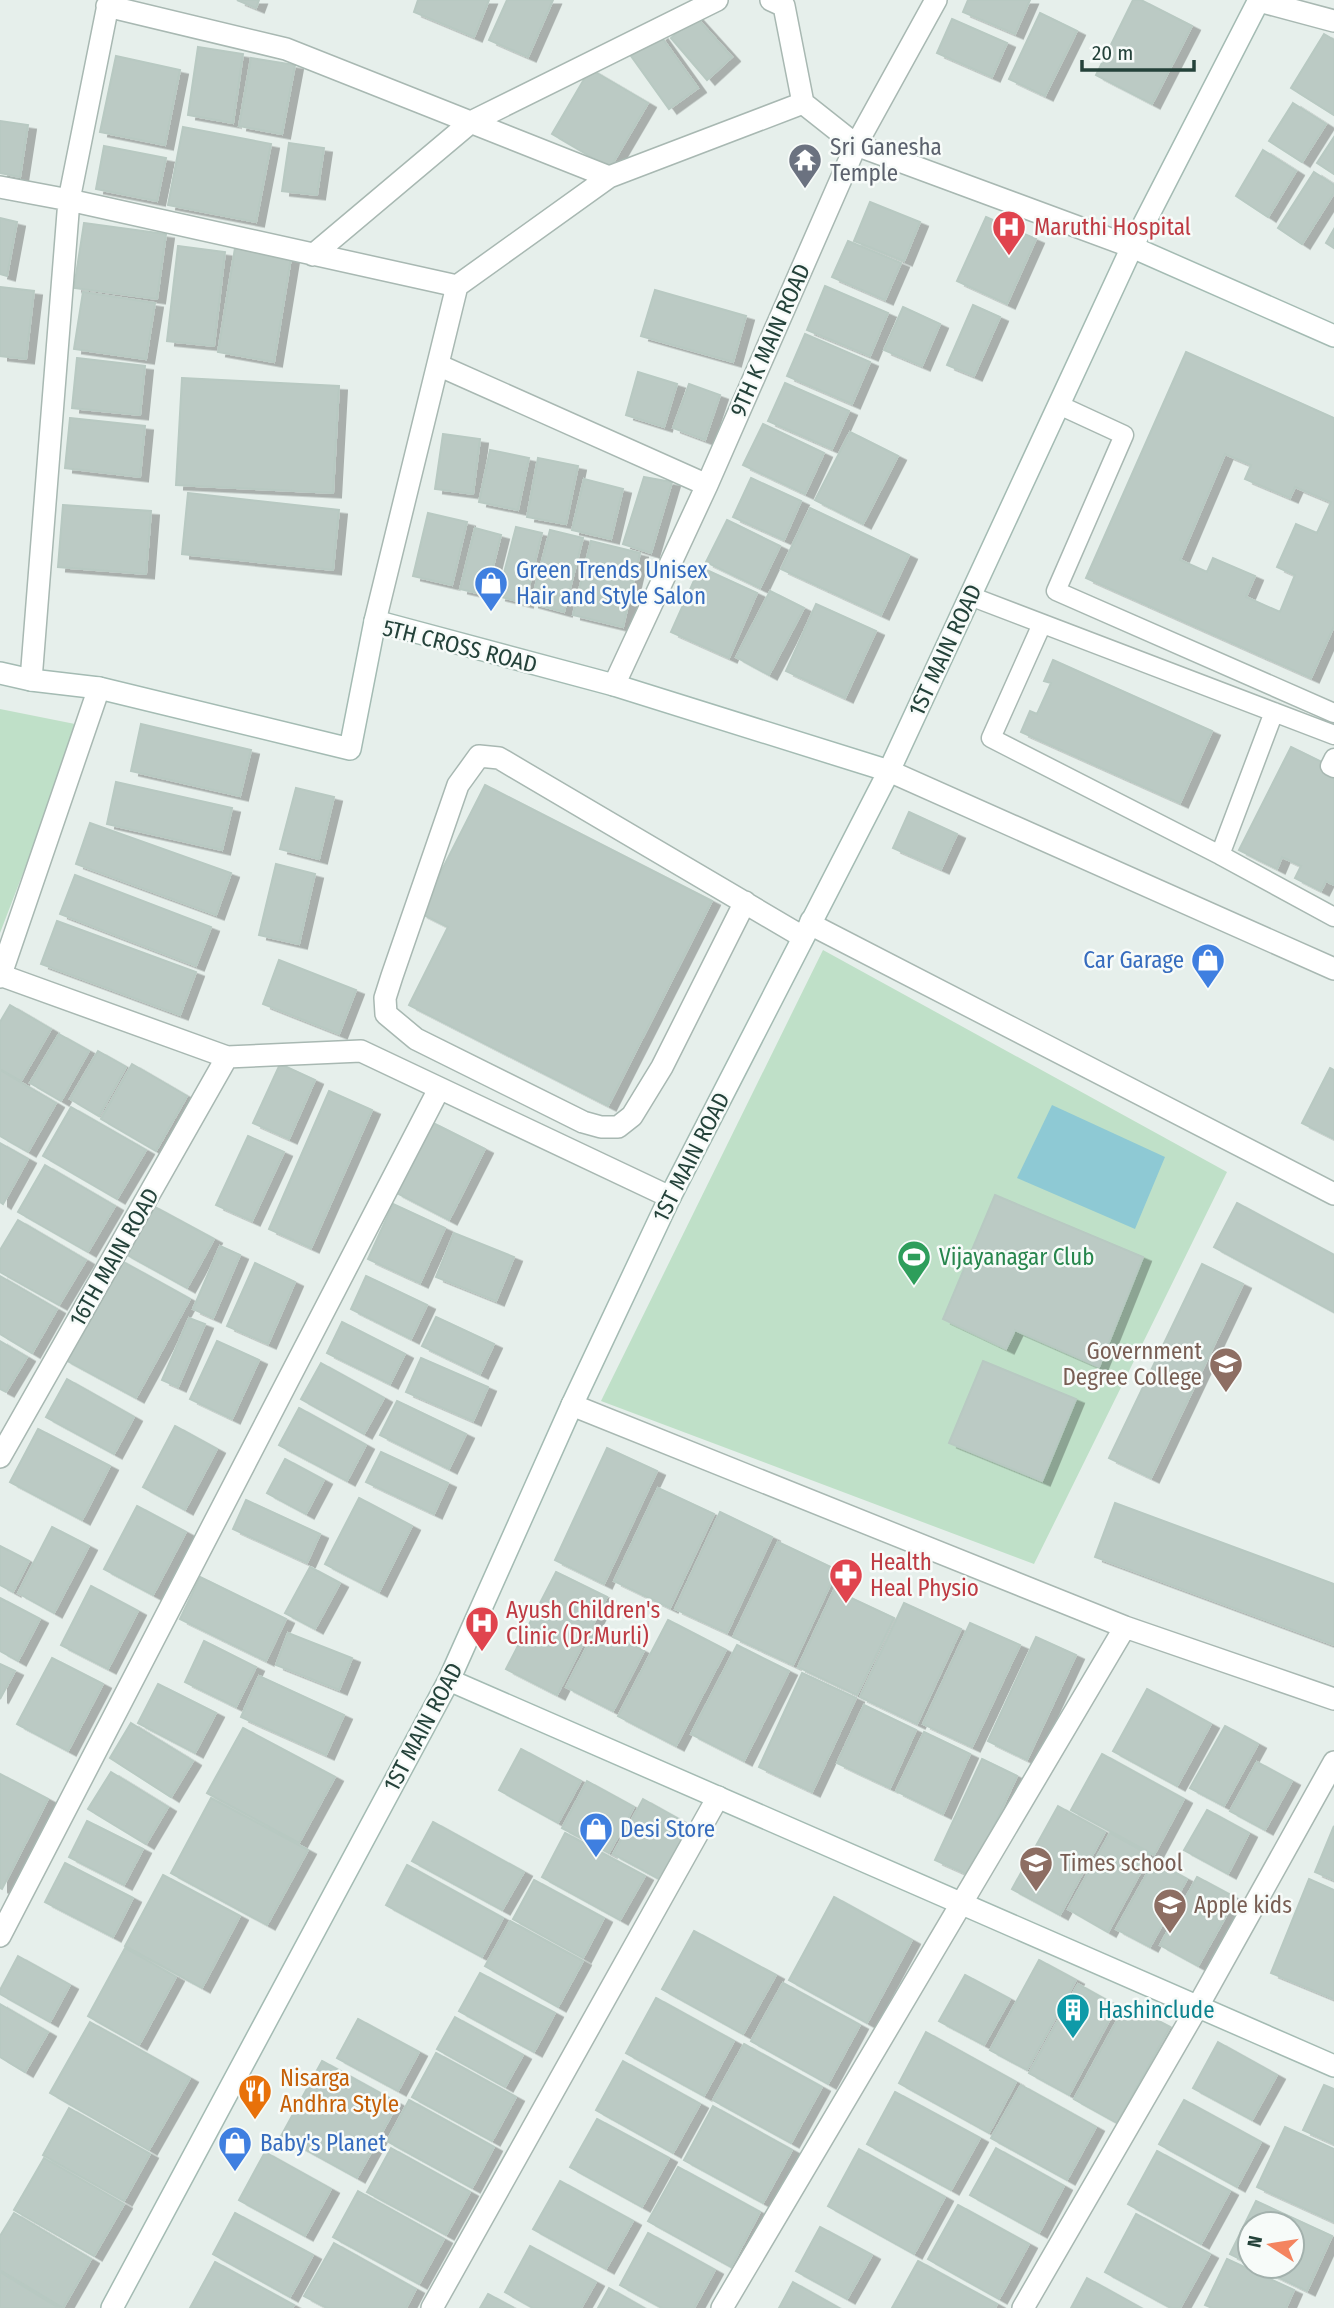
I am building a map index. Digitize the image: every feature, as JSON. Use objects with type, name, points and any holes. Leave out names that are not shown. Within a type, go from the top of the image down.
[{"type":"street","points":[[313,254],[471,122],[717,0]]},
{"type":"street","points":[[771,0],[784,6],[803,103],[856,145],[1132,247],[1334,336]]},
{"type":"street","name":"9TH K MAIN ROAD","points":[[614,685],[707,485],[856,145],[936,0]]},
{"type":"street","points":[[1259,0],[1334,21]]},
{"type":"street","name":"1ST MAIN ROAD","points":[[112,2308],[449,1680],[572,1405],[670,1197],[888,771],[1132,247],[1259,0]]},
{"type":"street","points":[[30,680],[69,200],[108,3],[286,49],[609,177]]},
{"type":"street","points":[[375,621],[457,286],[609,177],[803,103]]},
{"type":"street","points":[[0,187],[457,286]]},
{"type":"street","points":[[438,365],[707,485]]},
{"type":"street","name":"5TH CROSS ROAD","points":[[0,673],[30,680],[99,688],[350,749],[375,621],[614,685],[888,771],[1334,969]]},
{"type":"street","points":[[99,688],[0,976],[227,1057],[361,1051],[670,1197]]},
{"type":"street","points":[[745,902],[662,1067],[632,1115],[618,1127],[601,1127],[583,1122],[416,1039],[386,1014],[385,998],[388,987],[457,785],[480,756],[499,758],[745,902],[808,927],[1334,1194]]},
{"type":"street","name":"16TH MAIN ROAD","points":[[0,1457],[227,1057]]},
{"type":"street","points":[[0,1936],[439,1089]]},
{"type":"street","points":[[572,1405],[1125,1627],[1334,1699]]},
{"type":"street","points":[[722,2308],[1125,1627]]},
{"type":"street","points":[[449,1680],[1334,2066]]},
{"type":"street","points":[[1023,2308],[1198,2006],[1334,1762]]},
{"type":"street","points":[[432,2308],[718,1797]]},
{"type":"lane","points":[[1059,405],[1124,435],[1056,592],[1334,713]]},
{"type":"lane","points":[[970,597],[1334,734]]},
{"type":"lane","points":[[1042,624],[991,738],[1220,855],[1334,917]]},
{"type":"lane","points":[[1220,855],[1274,712]]},
{"type":"lane","points":[[1334,758],[1329,766],[1334,768]]},
{"type":"green space","points":[[0,709],[80,725],[0,933]]},
{"type":"green space","name":"Vijayanagar Club","points":[[823,950],[1227,1172],[1034,1564],[601,1401]]},
{"type":"water","points":[[1052,1105],[1165,1157],[1135,1229],[1017,1178]]},
{"type":"building","points":[[237,0],[259,0],[256,8]]},
{"type":"building","points":[[418,0],[489,0],[474,37],[414,12]]},
{"type":"building","points":[[507,0],[553,0],[528,57],[489,40]]},
{"type":"building","points":[[968,0],[1030,0],[1015,34],[963,12]]},
{"type":"building","points":[[1133,0],[1141,0],[1192,26],[1152,104],[1096,75]]},
{"type":"building","points":[[1040,13],[1077,31],[1045,96],[1009,79]]},
{"type":"building","points":[[695,16],[732,57],[707,80],[671,38]]},
{"type":"building","points":[[952,19],[1007,43],[992,77],[937,53]]},
{"type":"building","points":[[1324,34],[1334,40],[1334,115],[1291,88]]},
{"type":"building","points":[[660,35],[698,88],[669,109],[631,56]]},
{"type":"building","points":[[198,47],[243,54],[233,123],[188,115]]},
{"type":"building","points":[[116,56],[180,70],[165,145],[100,132]]},
{"type":"building","points":[[251,58],[295,65],[282,134],[239,126]]},
{"type":"building","points":[[590,69],[648,103],[610,168],[552,134]]},
{"type":"building","points":[[1293,103],[1326,124],[1302,162],[1269,141]]},
{"type":"building","points":[[0,121],[28,125],[20,177],[0,173]]},
{"type":"building","points":[[183,127],[271,144],[256,222],[168,205]]},
{"type":"building","points":[[1334,137],[1334,174],[1317,163]]},
{"type":"building","points":[[289,143],[324,148],[317,195],[282,191]]},
{"type":"building","points":[[104,146],[166,158],[157,201],[96,189]]},
{"type":"building","points":[[1263,150],[1296,171],[1268,217],[1236,196]]},
{"type":"building","points":[[1314,172],[1334,185],[1334,193],[1302,244],[1278,228]]},
{"type":"building","points":[[870,202],[920,222],[904,261],[854,241]]},
{"type":"building","points":[[986,217],[1036,239],[1007,304],[957,281]]},
{"type":"building","points":[[0,218],[17,222],[7,276],[0,274]]},
{"type":"building","points":[[84,223],[166,234],[157,299],[74,288]]},
{"type":"building","points":[[1334,229],[1334,248],[1326,243]]},
{"type":"building","points":[[848,241],[901,263],[885,300],[832,277]]},
{"type":"building","points":[[178,246],[225,252],[214,346],[167,341]]},
{"type":"building","points":[[235,248],[291,258],[274,362],[218,352]]},
{"type":"building","points":[[825,286],[888,313],[870,356],[807,330]]},
{"type":"building","points":[[0,287],[34,291],[26,359],[0,356]]},
{"type":"building","points":[[655,290],[746,316],[733,362],[641,336]]},
{"type":"building","points":[[83,292],[155,303],[146,359],[74,349]]},
{"type":"building","points":[[973,305],[1000,317],[974,376],[947,365]]},
{"type":"building","points":[[903,307],[940,324],[922,366],[884,350]]},
{"type":"building","points":[[805,334],[870,362],[852,404],[787,376]]},
{"type":"building","points":[[1186,352],[1334,418],[1334,626],[1311,678],[1086,578]],"holes":[[[1225,454],[1251,465],[1245,479],[1290,498],[1295,487],[1331,502],[1317,533],[1296,524],[1277,567],[1295,575],[1280,612],[1246,597],[1255,576],[1213,558],[1207,572],[1180,560]]]},
{"type":"building","points":[[77,358],[145,366],[140,415],[72,408]]},
{"type":"building","points":[[638,372],[677,384],[664,427],[626,415]]},
{"type":"building","points":[[182,378],[339,386],[333,493],[176,485]]},
{"type":"building","points":[[785,383],[849,411],[832,449],[768,421]]},
{"type":"building","points":[[689,384],[720,395],[705,440],[673,428]]},
{"type":"building","points":[[70,418],[145,426],[140,477],[65,468]]},
{"type":"building","points":[[763,424],[824,453],[805,494],[743,465]]},
{"type":"building","points":[[850,432],[898,456],[863,524],[815,500]]},
{"type":"building","points":[[443,434],[480,439],[473,494],[435,489]]},
{"type":"building","points":[[490,450],[529,458],[518,510],[479,502]]},
{"type":"building","points":[[538,458],[578,466],[566,524],[527,517]]},
{"type":"building","points":[[644,477],[672,482],[651,553],[623,544]]},
{"type":"building","points":[[751,478],[801,501],[784,540],[733,517]]},
{"type":"building","points":[[584,479],[623,489],[611,539],[572,530]]},
{"type":"building","points":[[188,493],[339,510],[333,570],[182,554]]},
{"type":"building","points":[[63,505],[151,511],[146,574],[58,567]]},
{"type":"building","points":[[810,508],[909,555],[881,615],[781,569]]},
{"type":"building","points":[[428,513],[467,522],[452,585],[413,576]]},
{"type":"building","points":[[727,520],[780,546],[760,588],[706,562]]},
{"type":"building","points":[[516,527],[542,533],[525,603],[498,596]]},
{"type":"building","points":[[475,528],[501,535],[486,595],[460,589]]},
{"type":"building","points":[[550,530],[583,538],[564,612],[531,603]]},
{"type":"building","points":[[591,541],[640,553],[623,627],[573,615]]},
{"type":"building","points":[[700,567],[757,593],[729,658],[671,632]]},
{"type":"building","points":[[770,591],[804,608],[769,675],[736,657]]},
{"type":"building","points":[[816,604],[876,631],[845,698],[786,671]]},
{"type":"building","points":[[1053,660],[1212,731],[1180,803],[1021,732],[1030,711],[1037,714],[1051,683],[1044,681]]},
{"type":"building","points":[[141,724],[251,750],[240,796],[131,771]]},
{"type":"building","points":[[1291,747],[1334,768],[1334,885],[1326,881],[1321,891],[1295,878],[1301,866],[1282,857],[1277,869],[1239,850]]},
{"type":"building","points":[[116,782],[232,808],[222,850],[107,824]]},
{"type":"building","points":[[485,785],[712,901],[608,1106],[409,1005],[448,927],[420,913]]},
{"type":"building","points":[[296,788],[334,797],[319,859],[280,849]]},
{"type":"building","points":[[909,812],[957,834],[941,869],[893,848]]},
{"type":"building","points":[[90,823],[231,873],[216,915],[76,864]]},
{"type":"building","points":[[276,864],[315,874],[299,944],[259,935]]},
{"type":"building","points":[[75,875],[211,927],[196,966],[60,914]]},
{"type":"building","points":[[57,921],[196,972],[180,1015],[41,964]]},
{"type":"building","points":[[279,960],[356,990],[339,1034],[263,1004]]},
{"type":"building","points":[[10,1005],[51,1029],[21,1081],[0,1069],[0,1022]]},
{"type":"building","points":[[59,1034],[89,1051],[61,1101],[30,1083]]},
{"type":"building","points":[[98,1051],[126,1067],[99,1116],[70,1099]]},
{"type":"building","points":[[132,1064],[187,1096],[156,1151],[101,1119]]},
{"type":"building","points":[[280,1064],[315,1080],[289,1139],[253,1123]]},
{"type":"building","points":[[1330,1068],[1334,1070],[1334,1139],[1302,1123]]},
{"type":"building","points":[[0,1070],[56,1103],[28,1152],[0,1136]]},
{"type":"building","points":[[329,1091],[372,1110],[311,1248],[269,1229]]},
{"type":"building","points":[[71,1107],[146,1150],[117,1199],[43,1156]]},
{"type":"building","points":[[431,1122],[485,1149],[449,1220],[395,1192]]},
{"type":"building","points":[[248,1136],[284,1152],[252,1221],[216,1205]]},
{"type":"building","points":[[0,1143],[28,1159],[3,1204],[0,1202]]},
{"type":"building","points":[[45,1165],[115,1206],[88,1252],[18,1212]]},
{"type":"building","points":[[995,1195],[1143,1257],[1099,1367],[1015,1330],[1006,1349],[943,1319]]},
{"type":"building","points":[[1237,1203],[1334,1255],[1334,1312],[1214,1247]]},
{"type":"building","points":[[393,1204],[445,1228],[420,1283],[368,1259]]},
{"type":"building","points":[[151,1205],[214,1239],[187,1288],[124,1253]]},
{"type":"building","points":[[18,1220],[86,1260],[59,1305],[0,1272],[0,1250]]},
{"type":"building","points":[[454,1233],[514,1257],[496,1301],[436,1277]]},
{"type":"building","points":[[220,1246],[240,1255],[213,1318],[193,1309]]},
{"type":"building","points":[[118,1259],[190,1299],[136,1398],[64,1359]]},
{"type":"building","points":[[255,1263],[295,1282],[268,1344],[227,1326]]},
{"type":"building","points":[[1202,1264],[1243,1284],[1151,1478],[1109,1458]]},
{"type":"building","points":[[0,1276],[57,1309],[32,1353],[0,1334]]},
{"type":"building","points":[[366,1276],[427,1305],[411,1339],[351,1309]]},
{"type":"building","points":[[436,1317],[494,1344],[480,1374],[422,1346]]},
{"type":"building","points":[[189,1318],[205,1324],[178,1387],[162,1380]]},
{"type":"building","points":[[342,1322],[405,1354],[390,1384],[327,1353]]},
{"type":"building","points":[[0,1341],[27,1357],[6,1392],[0,1389]]},
{"type":"building","points":[[217,1341],[259,1360],[232,1419],[190,1399]]},
{"type":"building","points":[[421,1358],[488,1387],[473,1421],[406,1392]]},
{"type":"building","points":[[983,1361],[1076,1399],[1042,1481],[949,1443]]},
{"type":"building","points":[[321,1363],[384,1398],[364,1434],[301,1399]]},
{"type":"building","points":[[67,1379],[134,1417],[114,1454],[46,1417]]},
{"type":"building","points":[[397,1401],[466,1434],[449,1469],[380,1435]]},
{"type":"building","points":[[299,1408],[366,1445],[347,1481],[279,1445]]},
{"type":"building","points":[[175,1426],[217,1449],[185,1510],[143,1487]]},
{"type":"building","points":[[38,1429],[110,1466],[82,1520],[10,1482]]},
{"type":"building","points":[[607,1448],[657,1471],[604,1584],[555,1560]]},
{"type":"building","points":[[381,1452],[448,1483],[434,1514],[366,1482]]},
{"type":"building","points":[[285,1459],[324,1480],[306,1514],[267,1493]]},
{"type":"building","points":[[658,1488],[714,1514],[670,1608],[614,1581]]},
{"type":"building","points":[[359,1498],[412,1526],[379,1592],[325,1564]]},
{"type":"building","points":[[246,1500],[320,1534],[307,1563],[233,1529]]},
{"type":"building","points":[[1115,1503],[1334,1584],[1334,1645],[1095,1557]]},
{"type":"building","points":[[137,1506],[186,1532],[153,1595],[104,1569]]},
{"type":"building","points":[[720,1512],[772,1537],[727,1633],[675,1609]]},
{"type":"building","points":[[52,1527],[89,1546],[54,1613],[18,1593]]},
{"type":"building","points":[[778,1542],[837,1570],[793,1665],[733,1637]]},
{"type":"building","points":[[0,1546],[29,1561],[13,1592],[0,1585]]},
{"type":"building","points":[[310,1567],[340,1583],[315,1629],[285,1613]]},
{"type":"building","points":[[556,1572],[607,1597],[557,1695],[506,1669]]},
{"type":"building","points":[[200,1577],[286,1619],[266,1661],[180,1619]]},
{"type":"building","points":[[91,1586],[138,1611],[108,1669],[61,1645]]},
{"type":"building","points":[[834,1590],[894,1618],[857,1695],[798,1667]]},
{"type":"building","points":[[0,1598],[40,1619],[18,1661],[0,1651]]},
{"type":"building","points":[[904,1603],[961,1629],[917,1724],[860,1697]]},
{"type":"building","points":[[668,1620],[726,1650],[676,1746],[618,1716]]},
{"type":"building","points":[[970,1623],[1020,1645],[972,1747],[923,1724]]},
{"type":"building","points":[[597,1627],[644,1651],[613,1711],[566,1687]]},
{"type":"building","points":[[288,1633],[352,1658],[339,1690],[276,1665]]},
{"type":"building","points":[[1036,1637],[1076,1655],[1027,1760],[988,1741]]},
{"type":"building","points":[[204,1641],[256,1667],[236,1707],[185,1682]]},
{"type":"building","points":[[737,1645],[789,1671],[744,1761],[691,1734]]},
{"type":"building","points":[[52,1658],[103,1684],[68,1751],[17,1724]]},
{"type":"building","points":[[0,1664],[15,1671],[0,1699]]},
{"type":"building","points":[[802,1673],[856,1698],[812,1792],[759,1767]]},
{"type":"building","points":[[259,1676],[344,1715],[326,1755],[241,1717]]},
{"type":"building","points":[[158,1684],[216,1713],[195,1753],[138,1723]]},
{"type":"building","points":[[1147,1689],[1211,1724],[1177,1786],[1113,1751]]},
{"type":"building","points":[[864,1705],[916,1730],[890,1788],[837,1763]]},
{"type":"building","points":[[131,1723],[193,1761],[171,1797],[110,1758]]},
{"type":"building","points":[[1225,1726],[1258,1744],[1224,1806],[1190,1788]]},
{"type":"building","points":[[243,1728],[335,1777],[299,1843],[207,1793]]},
{"type":"building","points":[[924,1732],[970,1754],[943,1814],[896,1791]]},
{"type":"building","points":[[521,1749],[581,1781],[558,1823],[499,1790]]},
{"type":"building","points":[[1102,1754],[1184,1799],[1154,1855],[1071,1810]]},
{"type":"building","points":[[982,1759],[1017,1776],[971,1876],[935,1860]]},
{"type":"building","points":[[1257,1762],[1292,1781],[1265,1830],[1230,1811]]},
{"type":"building","points":[[111,1772],[168,1807],[146,1844],[88,1809]]},
{"type":"building","points":[[0,1774],[48,1799],[2,1889],[0,1888]]},
{"type":"building","points":[[587,1781],[634,1807],[609,1853],[562,1828]]},
{"type":"building","points":[[211,1798],[308,1850],[267,1925],[171,1873]]},
{"type":"building","points":[[643,1799],[691,1826],[661,1880],[613,1854]]},
{"type":"building","points":[[1058,1806],[1105,1832],[1060,1915],[1012,1889]]},
{"type":"building","points":[[1207,1810],[1249,1833],[1228,1874],[1184,1850]]},
{"type":"building","points":[[87,1821],[143,1849],[124,1885],[69,1857]]},
{"type":"building","points":[[433,1822],[524,1872],[502,1910],[412,1861]]},
{"type":"building","points":[[1334,1826],[1334,1880],[1315,1872]]},
{"type":"building","points":[[565,1833],[645,1876],[620,1920],[542,1877]]},
{"type":"building","points":[[1110,1833],[1150,1855],[1108,1932],[1068,1909]]},
{"type":"building","points":[[1154,1861],[1187,1879],[1150,1947],[1116,1929]]},
{"type":"building","points":[[65,1863],[133,1898],[113,1937],[45,1902]]},
{"type":"building","points":[[407,1865],[503,1918],[482,1957],[386,1905]]},
{"type":"building","points":[[163,1875],[240,1916],[202,1988],[125,1946]]},
{"type":"building","points":[[1197,1877],[1236,1898],[1198,1966],[1160,1945]]},
{"type":"building","points":[[1309,1879],[1334,1890],[1334,1999],[1271,1973]]},
{"type":"building","points":[[534,1880],[604,1918],[583,1958],[513,1919]]},
{"type":"building","points":[[834,1897],[912,1940],[867,2023],[789,1980]]},
{"type":"building","points":[[510,1921],[583,1961],[558,2007],[485,1966]]},
{"type":"building","points":[[694,1931],[776,1975],[743,2034],[662,1989]]},
{"type":"building","points":[[125,1948],[176,1977],[139,2045],[88,2016]]},
{"type":"building","points":[[18,1956],[70,1985],[50,2022],[0,1994]]},
{"type":"building","points":[[1039,1960],[1076,1980],[1027,2070],[990,2050]]},
{"type":"building","points":[[480,1973],[555,2013],[534,2052],[459,2011]]},
{"type":"building","points":[[965,1975],[1010,1999],[984,2045],[939,2021]]},
{"type":"building","points":[[783,1983],[860,2025],[828,2084],[751,2041]]},
{"type":"building","name":"Hashinclude","points":[[1078,1984],[1117,2006],[1069,2095],[1029,2073]]},
{"type":"building","points":[[656,1998],[734,2041],[704,2096],[626,2053]]},
{"type":"building","points":[[0,2004],[48,2032],[25,2072],[0,2057]]},
{"type":"building","points":[[1126,2004],[1170,2027],[1117,2123],[1074,2099]]},
{"type":"building","points":[[455,2017],[523,2055],[505,2087],[437,2049]]},
{"type":"building","points":[[358,2019],[419,2052],[398,2091],[337,2058]]},
{"type":"building","points":[[90,2022],[190,2078],[149,2150],[50,2093]]},
{"type":"building","points":[[926,2032],[1016,2082],[989,2133],[899,2083]]},
{"type":"building","points":[[1218,2042],[1277,2075],[1252,2120],[1193,2088]]},
{"type":"building","points":[[744,2044],[822,2087],[791,2143],[713,2100]]},
{"type":"building","points":[[436,2053],[516,2097],[492,2141],[412,2097]]},
{"type":"building","points":[[322,2061],[398,2103],[357,2178],[281,2136]]},
{"type":"building","points":[[623,2061],[700,2104],[673,2153],[596,2110]]},
{"type":"building","points":[[1021,2085],[1096,2127],[1067,2180],[991,2138]]},
{"type":"building","points":[[1324,2085],[1334,2089],[1334,2144],[1303,2130]]},
{"type":"building","points":[[895,2092],[980,2138],[951,2190],[867,2144]]},
{"type":"building","points":[[409,2100],[494,2147],[472,2188],[387,2141]]},
{"type":"building","points":[[1184,2100],[1261,2142],[1237,2187],[1159,2144]]},
{"type":"building","points":[[713,2106],[792,2150],[763,2203],[684,2160]]},
{"type":"building","points":[[69,2108],[150,2154],[124,2201],[43,2155]]},
{"type":"building","points":[[597,2119],[669,2158],[642,2207],[570,2167]]},
{"type":"building","points":[[1285,2127],[1334,2149],[1334,2222],[1257,2187]]},
{"type":"building","points":[[391,2148],[470,2192],[446,2235],[367,2192]]},
{"type":"building","points":[[996,2148],[1064,2186],[1039,2233],[970,2195]]},
{"type":"building","points":[[859,2149],[945,2197],[914,2254],[828,2206]]},
{"type":"building","points":[[1157,2151],[1230,2191],[1201,2244],[1128,2204]]},
{"type":"building","points":[[265,2152],[331,2189],[305,2236],[239,2200]]},
{"type":"building","points":[[44,2158],[124,2204],[94,2256],[14,2210]]},
{"type":"building","points":[[678,2167],[760,2212],[731,2267],[648,2221]]},
{"type":"building","points":[[560,2181],[633,2221],[606,2269],[533,2229]]},
{"type":"building","points":[[358,2191],[444,2239],[419,2284],[333,2237]]},
{"type":"building","points":[[1256,2201],[1276,2210],[1252,2210]]},
{"type":"building","points":[[958,2205],[1029,2244],[999,2299],[928,2259]]},
{"type":"building","points":[[14,2213],[91,2259],[63,2308],[0,2270],[0,2236]]},
{"type":"building","points":[[235,2213],[313,2255],[290,2297],[213,2254]]},
{"type":"building","points":[[1136,2214],[1210,2254],[1180,2308],[1171,2308],[1105,2272]]},
{"type":"building","points":[[1306,2224],[1332,2236],[1307,2291],[1284,2280],[1306,2280]]},
{"type":"building","points":[[820,2227],[872,2255],[847,2299],[796,2271]]},
{"type":"building","points":[[648,2233],[715,2270],[694,2308],[662,2308],[620,2285]]},
{"type":"building","points":[[1236,2242],[1236,2257],[1230,2254]]},
{"type":"building","points":[[334,2243],[416,2289],[406,2308],[327,2308],[304,2296]]},
{"type":"building","points":[[530,2246],[596,2282],[581,2308],[533,2308],[505,2292]]},
{"type":"building","points":[[1227,2259],[1236,2263],[1236,2280],[1272,2280],[1294,2290],[1286,2308],[1212,2308],[1205,2305]]},
{"type":"building","points":[[918,2261],[997,2304],[995,2308],[892,2308]]},
{"type":"building","points":[[215,2262],[294,2305],[292,2308],[190,2308]]},
{"type":"building","points":[[0,2272],[59,2308],[0,2308]]},
{"type":"building","points":[[1087,2278],[1141,2308],[1071,2308]]},
{"type":"building","points":[[793,2282],[839,2308],[779,2308]]},
{"type":"building","points":[[609,2288],[644,2308],[598,2308]]},
{"type":"building","points":[[488,2294],[514,2308],[480,2308]]},
{"type":"place","name":"Sri Ganesha Temple","points":[[805,190]]},
{"type":"place","name":"Maruthi Hospital","points":[[1009,257]]},
{"type":"place","name":"Green Trends Unisex Hair and Style Salon","points":[[491,613]]},
{"type":"place","name":"Car Garage","points":[[1208,990]]},
{"type":"place","name":"Vijayanagar Club","points":[[914,1287]]},
{"type":"place","name":"Government Degree College","points":[[1226,1394]]},
{"type":"place","name":"Health Heal Physio","points":[[846,1605]]},
{"type":"place","name":"Ayush Children's Clinic (Dr.Murli)","points":[[482,1653]]},
{"type":"place","name":"Desi Store","points":[[596,1859]]},
{"type":"place","name":"Times school","points":[[1036,1893]]},
{"type":"place","name":"Apple kids","points":[[1170,1935]]},
{"type":"place","name":"Hashinclude","points":[[1073,2040]]},
{"type":"place","name":"Nisarga Andhra Style","points":[[255,2121]]},
{"type":"place","name":"Baby's Planet","points":[[235,2173]]}]
